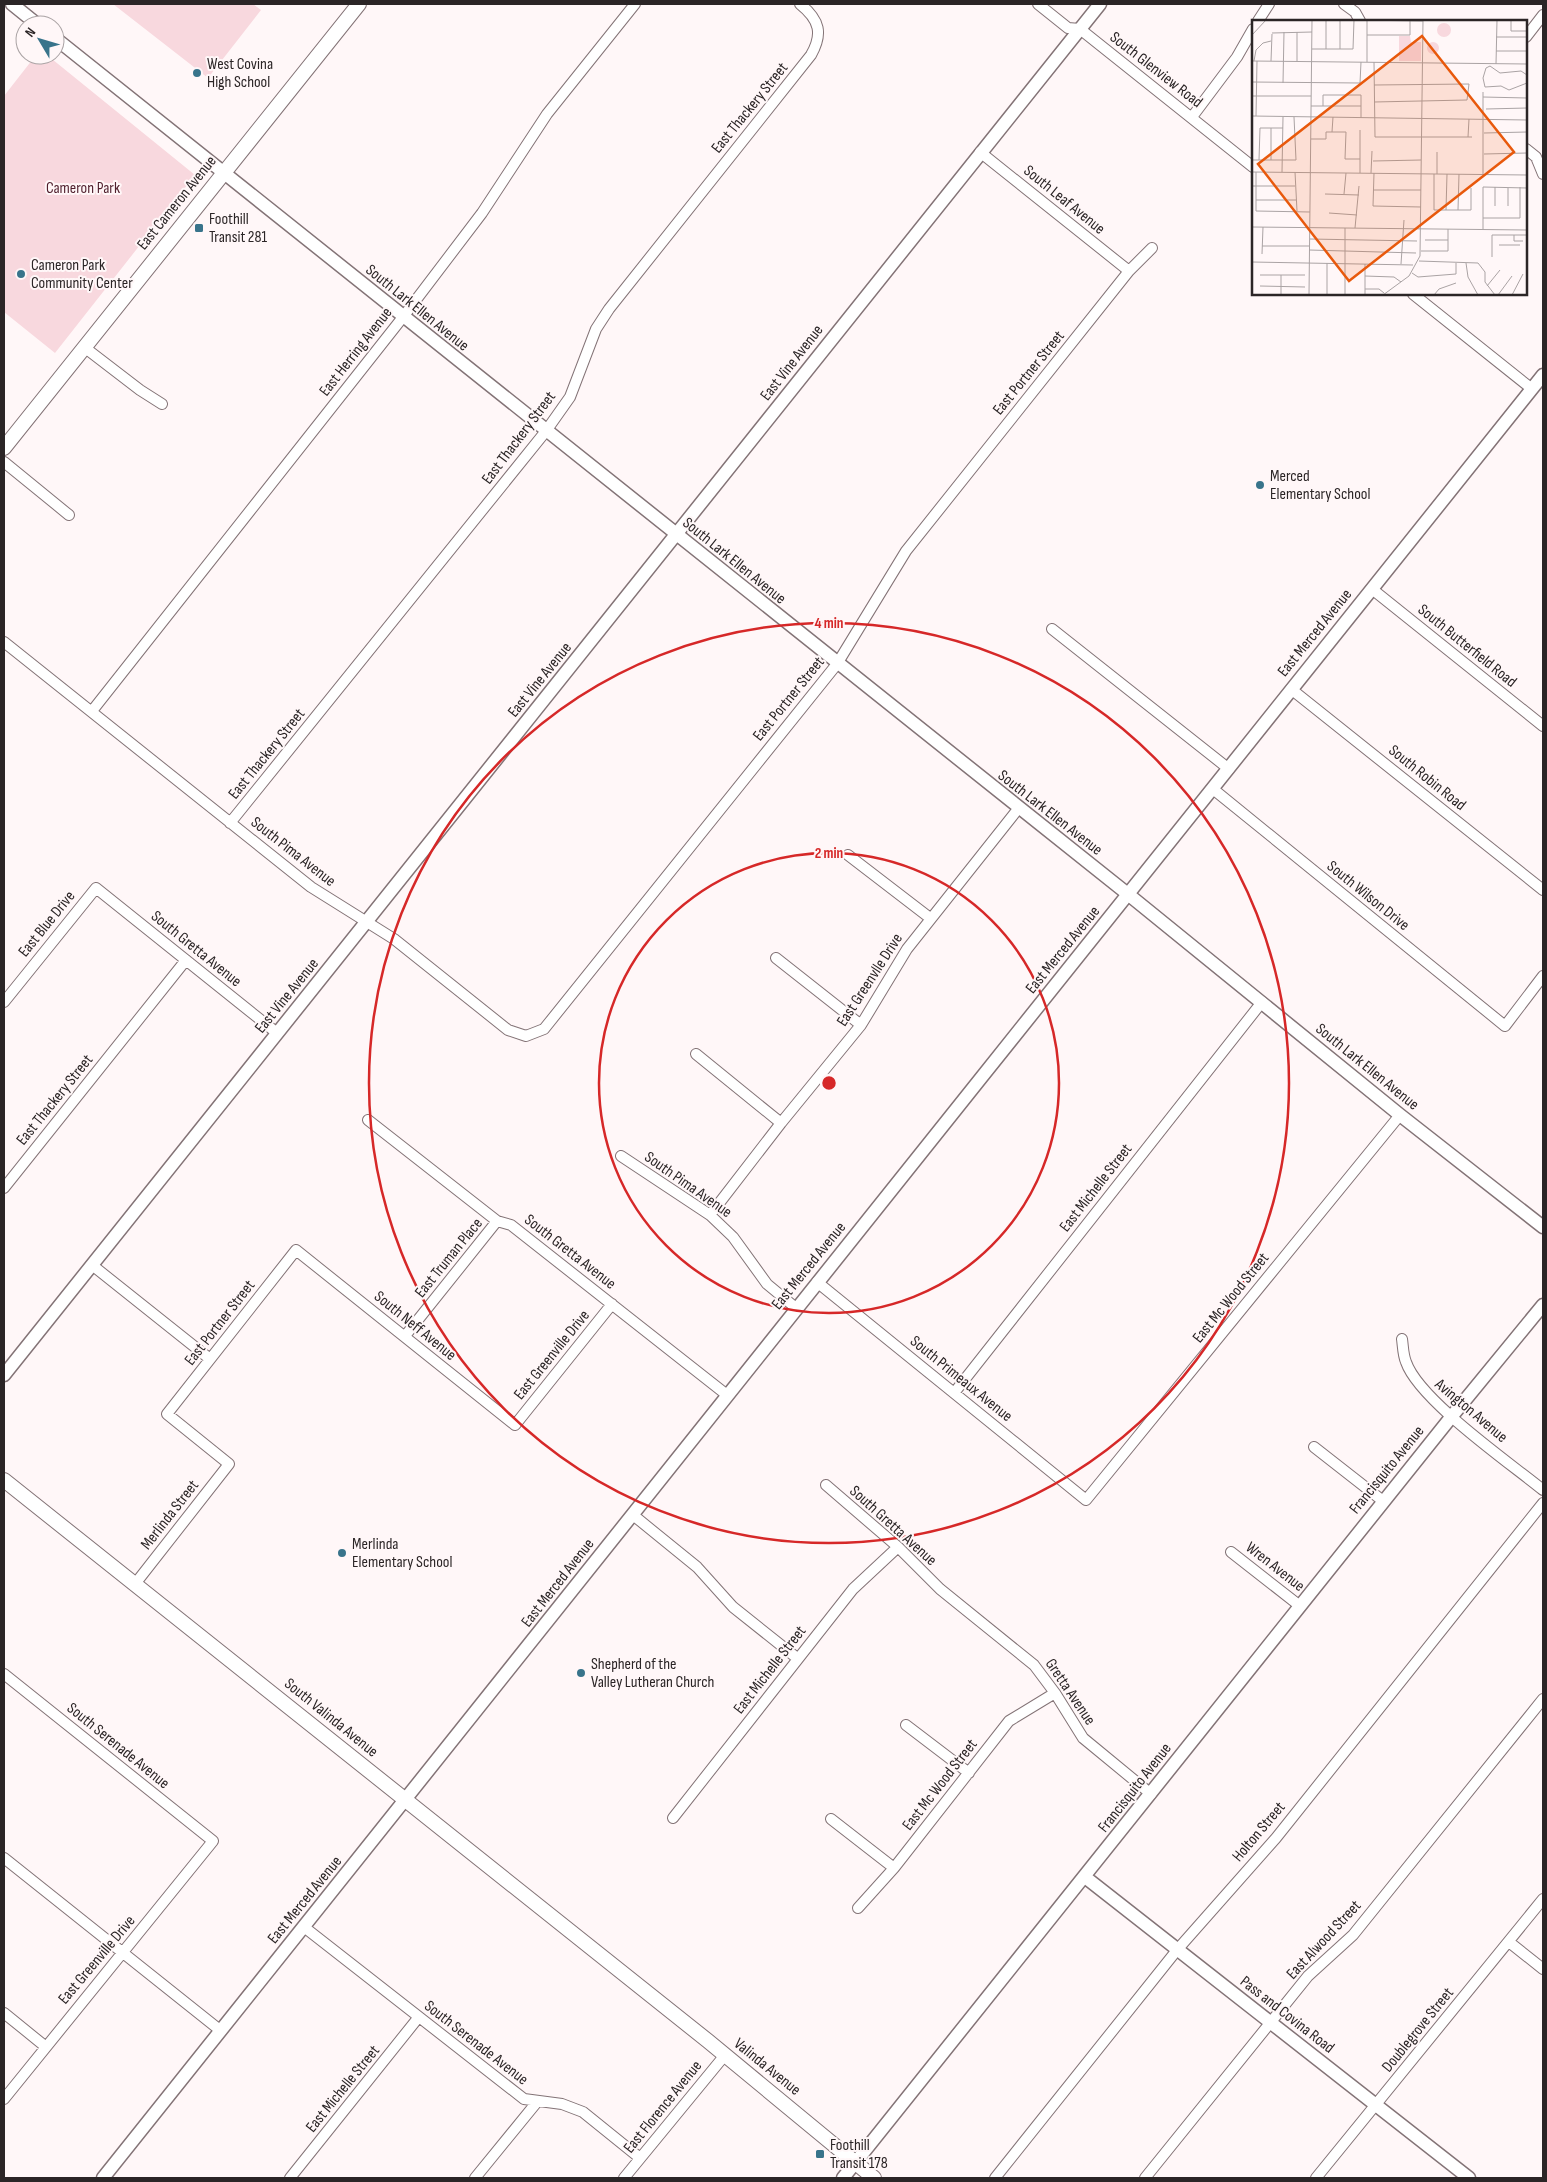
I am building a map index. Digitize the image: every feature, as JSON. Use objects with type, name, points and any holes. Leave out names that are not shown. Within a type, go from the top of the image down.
[{"type":"main road","name":"East Cameron Avenue","points":[[4,448],[359,4]]},
{"type":"main road","name":"South Valinda Avenue","points":[[4,1480],[637,1984]]},
{"type":"main road","name":"Valinda Avenue","points":[[637,1984],[874,2178]]},
{"type":"street","points":[[12,4],[26,15]]},
{"type":"street","name":"East Herring Avenue","points":[[92,712],[403,317],[482,213],[547,114],[635,4]]},
{"type":"street","name":"East Thackery Street","points":[[230,822],[546,432],[570,397],[596,328],[609,309],[811,55],[818,44],[819,30],[814,18],[800,4]]},
{"type":"street","name":"South Glenview Road","points":[[1038,4],[1068,28],[1080,29],[1252,166]]},
{"type":"street","name":"East Vine Avenue","points":[[4,1375],[1100,4]]},
{"type":"street","points":[[1259,20],[1269,4]]},
{"type":"street","points":[[1344,4],[1355,12],[1359,20]]},
{"type":"street","points":[[1527,36],[1543,15]]},
{"type":"street","points":[[1192,117],[1237,57],[1252,31]]},
{"type":"street","name":"South Lark Ellen Avenue","points":[[65,46],[836,664],[1262,1002],[1400,1115],[1543,1227]]},
{"type":"street","points":[[1527,150],[1536,157],[1543,174]]},
{"type":"street","name":"South Leaf Avenue","points":[[980,152],[1129,271]]},
{"type":"street","name":"East Portner Street","points":[[526,1036],[544,1029],[836,664],[906,551],[1129,271],[1152,248]]},
{"type":"street","points":[[1413,295],[1532,389]]},
{"type":"street","points":[[84,347],[140,390],[162,404]]},
{"type":"street","name":"East Merced Avenue","points":[[102,2178],[1543,375]]},
{"type":"street","points":[[4,462],[69,515]]},
{"type":"street","name":"South Butterfield Road","points":[[1372,589],[1543,726]]},
{"type":"street","points":[[1052,629],[1229,770]]},
{"type":"street","name":"South Pima Avenue","points":[[4,642],[311,887],[394,939],[508,1030],[526,1036]]},
{"type":"street","name":"South Robin Road","points":[[1291,689],[1543,890]]},
{"type":"street","name":"South Wilson Drive","points":[[1213,789],[1505,1026],[1543,976]]},
{"type":"street","name":"East Greenvlle Drive","points":[[710,1215],[781,1123],[861,1025],[907,949],[1018,809]]},
{"type":"street","points":[[848,854],[930,918]]},
{"type":"street","name":"South Gretta Avenue","points":[[96,888],[278,1033]]},
{"type":"street","name":"East Blue Drive","points":[[4,1002],[96,888]]},
{"type":"street","points":[[776,958],[861,1025]]},
{"type":"street","name":"East Thackery Street","points":[[4,1188],[186,960]]},
{"type":"street","name":"East Michelle Street","points":[[954,1393],[1262,1002]]},
{"type":"street","points":[[696,1054],[781,1123]]},
{"type":"street","name":"East Mc Wood Street","points":[[1086,1500],[1400,1115]]},
{"type":"street","name":"South Gretta Avenue","points":[[368,1120],[497,1221],[511,1225],[727,1395]]},
{"type":"street","name":"South Pima Avenue","points":[[621,1156],[710,1215],[733,1237],[767,1284],[796,1308]]},
{"type":"street","name":"East Truman Place","points":[[405,1336],[497,1221]]},
{"type":"street","name":"East Portner Street","points":[[229,1464],[167,1414],[296,1250]]},
{"type":"street","name":"South Neff Avenue","points":[[296,1250],[515,1425]]},
{"type":"street","points":[[92,1265],[210,1360]]},
{"type":"street","name":"South Primeaux Avenue","points":[[817,1282],[1086,1500]]},
{"type":"street","name":"East Greenville Drive","points":[[515,1425],[612,1304]]},
{"type":"street","name":"Francisquito Avenue","points":[[843,2178],[1543,1304]]},
{"type":"street","name":"Avington Avenue","points":[[1402,1339],[1406,1362],[1421,1388],[1452,1416],[1543,1490]]},
{"type":"street","points":[[1314,1447],[1384,1502]]},
{"type":"street","name":"Merlinda Street","points":[[135,1584],[229,1464]]},
{"type":"street","name":"South Gretta Avenue","points":[[826,1485],[898,1547],[940,1589]]},
{"type":"street","name":"Holton Street","points":[[995,2178],[1178,1950],[1276,1838],[1543,1503]]},
{"type":"street","points":[[633,1515],[697,1567],[733,1608],[797,1658]]},
{"type":"street","name":"East Michelle Street","points":[[673,1818],[853,1589],[898,1547]]},
{"type":"street","name":"Wren Avenue","points":[[1231,1552],[1300,1606]]},
{"type":"street","name":"Gretta Avenue","points":[[940,1589],[1034,1665],[1056,1693],[1083,1738],[1150,1794]]},
{"type":"street","name":"South Serenade Avenue","points":[[4,1674],[213,1841]]},
{"type":"street","name":"East Mc Wood Street","points":[[858,1908],[894,1868],[1009,1721],[1056,1693]]},
{"type":"street","name":"East Alwood Street","points":[[1145,2178],[1308,1976],[1353,1935],[1543,1698]]},
{"type":"street","points":[[906,1725],[969,1773]]},
{"type":"street","points":[[831,1820],[894,1868]]},
{"type":"street","name":"East Greenville Drive","points":[[4,2099],[121,1952],[130,1945],[213,1841]]},
{"type":"street","points":[[4,1858],[220,2031]]},
{"type":"street","name":"Pass and Covina Road","points":[[1085,1877],[1469,2178]]},
{"type":"street","name":"Doublegrove Street","points":[[1316,2178],[1543,1899]]},
{"type":"street","name":"South Serenade Avenue","points":[[304,1927],[524,2099],[562,2104],[583,2112],[640,2158]]},
{"type":"street","points":[[1509,1942],[1543,1969]]},
{"type":"street","points":[[4,2013],[46,2046]]},
{"type":"street","name":"East Michelle Street","points":[[290,2178],[418,2018]]},
{"type":"street","name":"East Florence Avenue","points":[[624,2178],[725,2055]]},
{"type":"street","points":[[475,2178],[537,2102]]},
{"type":"green space","points":[[113,4],[253,4],[261,10],[208,78]]},
{"type":"green space","name":"Cameron Park","points":[[28,65],[59,65],[195,175],[55,353],[4,312],[4,96]]},
{"type":"place","name":"West Covina High School","points":[[197,73]]},
{"type":"place","name":"Foothill Transit 281","points":[[199,228]]},
{"type":"place","name":"Cameron Park Community Center","points":[[21,274]]},
{"type":"place","name":"Merced Elementary School","points":[[1260,485]]},
{"type":"place","name":"Merlinda Elementary School","points":[[342,1553]]},
{"type":"place","name":"Shepherd of the Valley Lutheran Church","points":[[581,1673]]},
{"type":"place","name":"Foothill Transit 178","points":[[820,2154]]}]
